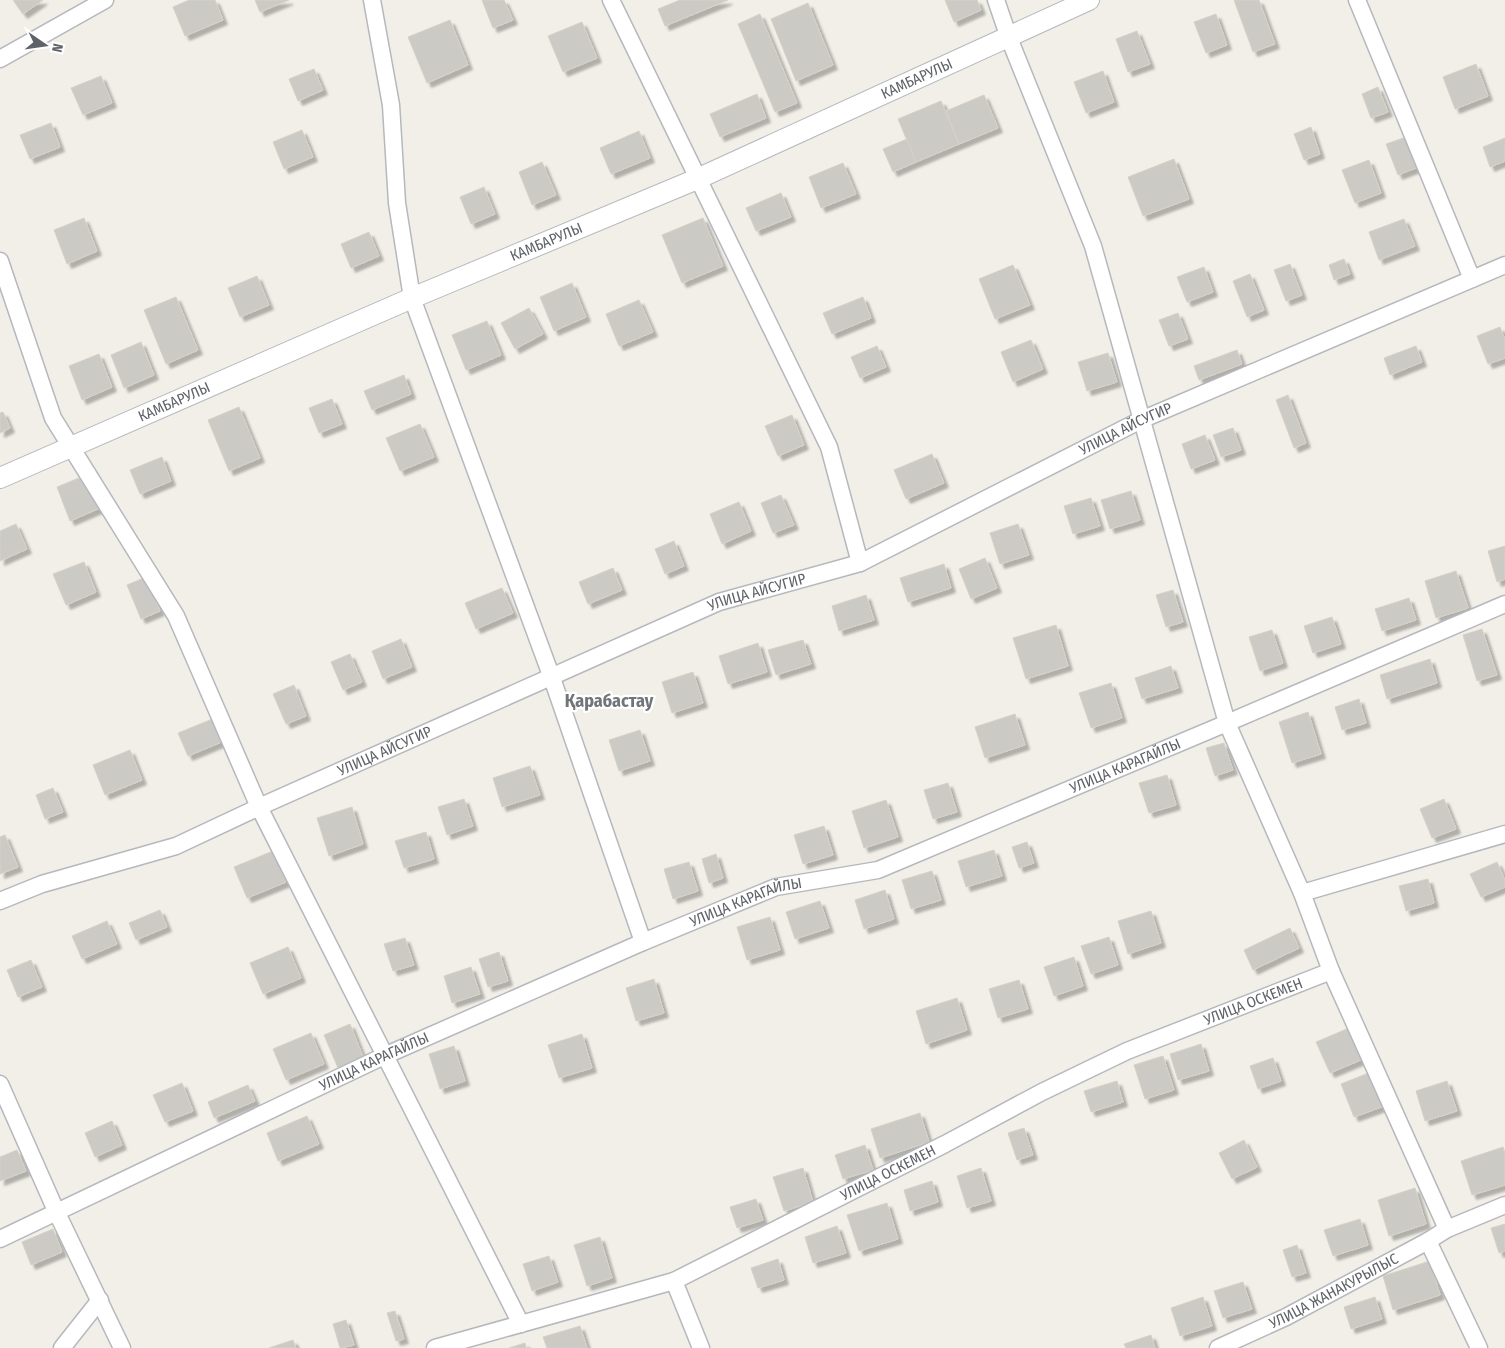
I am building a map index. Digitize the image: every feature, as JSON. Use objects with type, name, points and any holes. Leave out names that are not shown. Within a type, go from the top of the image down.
[{"type":"street","points":[[0,59],[105,0]]},
{"type":"street","points":[[372,0],[391,105],[397,203],[412,298],[552,678],[644,942]]},
{"type":"street","points":[[611,0],[829,447],[860,563]]},
{"type":"street","points":[[996,0],[1009,38],[1093,246],[1226,723],[1302,892],[1331,971],[1447,1229]]},
{"type":"street","name":"КАМБАРУЛЫ","points":[[0,478],[412,298],[697,179],[1009,38],[1088,0]]},
{"type":"street","points":[[1357,0],[1472,279]]},
{"type":"street","points":[[0,262],[53,418],[176,616],[259,807],[521,1324]]},
{"type":"street","name":"УЛИЦА АЙСУГИР","points":[[0,901],[42,884],[176,846],[259,807],[719,602],[860,563],[1141,420],[1505,265]]},
{"type":"street","name":"УЛИЦА КАРАГАЙЛЫ","points":[[0,1239],[384,1056],[644,942],[776,887],[878,870],[1505,604]]},
{"type":"street","points":[[1302,892],[1505,834]]},
{"type":"street","name":"УЛИЦА ОСКЕМЕН","points":[[435,1348],[674,1281],[946,1144],[1050,1088],[1127,1051],[1331,971]]},
{"type":"street","points":[[0,1084],[57,1213],[122,1348]]},
{"type":"street","name":"УЛИЦА ЖАНАКУРЫЛЫС","points":[[1218,1348],[1286,1317],[1447,1229],[1505,1205]]},
{"type":"street","points":[[1428,1241],[1479,1348]]},
{"type":"street","points":[[674,1281],[701,1348]]},
{"type":"street","points":[[62,1348],[100,1300]]},
{"type":"building","points":[[13,0],[43,0],[23,14]]},
{"type":"building","points":[[189,0],[215,0],[223,20],[185,36],[173,7]]},
{"type":"building","points":[[255,0],[289,0],[260,12]]},
{"type":"building","points":[[482,0],[504,0],[513,20],[493,28]]},
{"type":"building","points":[[680,0],[728,0],[665,26],[658,9]]},
{"type":"building","points":[[945,0],[977,0],[981,10],[954,22]]},
{"type":"building","points":[[1234,0],[1259,0],[1275,44],[1253,52]]},
{"type":"building","points":[[808,3],[833,65],[796,81],[771,19]]},
{"type":"building","points":[[760,14],[797,103],[775,112],[738,24]]},
{"type":"building","points":[[1216,14],[1227,45],[1206,53],[1194,22]]},
{"type":"building","points":[[450,20],[468,65],[427,83],[408,37]]},
{"type":"building","points":[[582,22],[597,58],[563,72],[548,36]]},
{"type":"building","points":[[1137,31],[1150,64],[1128,72],[1116,39]]},
{"type":"building","points":[[1476,64],[1488,96],[1455,109],[1443,77]]},
{"type":"building","points":[[314,69],[323,90],[298,101],[289,79]]},
{"type":"building","points":[[1103,71],[1114,102],[1086,113],[1074,82]]},
{"type":"building","points":[[101,76],[112,103],[83,115],[71,88]]},
{"type":"building","points":[[1378,87],[1388,112],[1371,118],[1362,94]]},
{"type":"building","points":[[757,94],[766,118],[720,137],[710,114]]},
{"type":"building","points":[[984,95],[998,128],[959,144],[946,111]]},
{"type":"building","points":[[941,101],[959,144],[916,162],[898,119]]},
{"type":"building","points":[[51,123],[60,147],[30,159],[20,135]]},
{"type":"building","points":[[1311,127],[1320,154],[1304,160],[1294,134]]},
{"type":"building","points":[[302,130],[313,157],[284,169],[273,142]]},
{"type":"building","points":[[639,131],[650,158],[611,174],[600,148]]},
{"type":"building","points":[[1409,136],[1421,166],[1398,175],[1386,144]]},
{"type":"building","points":[[1505,138],[1505,161],[1490,167],[1483,147]]},
{"type":"building","points":[[907,139],[916,162],[893,172],[883,149]]},
{"type":"building","points":[[1174,159],[1189,199],[1143,216],[1128,177]]},
{"type":"building","points":[[1369,160],[1381,193],[1355,203],[1342,170]]},
{"type":"building","points":[[542,162],[556,195],[532,205],[519,172]]},
{"type":"building","points":[[843,163],[856,194],[821,208],[809,177]]},
{"type":"building","points":[[484,187],[495,214],[471,224],[460,197]]},
{"type":"building","points":[[781,193],[791,217],[756,231],[746,208]]},
{"type":"building","points":[[84,218],[97,251],[67,264],[54,230]]},
{"type":"building","points":[[703,218],[723,266],[682,283],[662,235]]},
{"type":"building","points":[[1404,219],[1415,246],[1379,260],[1369,232]]},
{"type":"building","points":[[369,232],[379,256],[351,268],[341,244]]},
{"type":"building","points":[[1344,259],[1350,274],[1334,280],[1329,265]]},
{"type":"building","points":[[1290,264],[1302,295],[1286,301],[1274,270]]},
{"type":"building","points":[[1013,265],[1030,305],[995,319],[979,279]]},
{"type":"building","points":[[1204,267],[1213,292],[1187,302],[1177,277]]},
{"type":"building","points":[[1250,274],[1264,310],[1247,317],[1233,281]]},
{"type":"building","points":[[257,276],[269,305],[240,317],[228,288]]},
{"type":"building","points":[[572,283],[586,317],[554,331],[540,297]]},
{"type":"building","points":[[176,297],[198,350],[166,364],[144,310]]},
{"type":"building","points":[[863,297],[871,318],[832,334],[823,313]]},
{"type":"building","points":[[639,300],[653,332],[619,346],[606,314]]},
{"type":"building","points":[[529,308],[543,334],[515,349],[501,323]]},
{"type":"building","points":[[1178,313],[1188,339],[1169,346],[1159,320]]},
{"type":"building","points":[[487,321],[501,355],[466,370],[452,335]]},
{"type":"building","points":[[1500,327],[1505,340],[1505,358],[1488,364],[1477,336]]},
{"type":"building","points":[[1031,340],[1043,369],[1013,382],[1001,352]]},
{"type":"building","points":[[141,342],[154,375],[124,388],[111,355]]},
{"type":"building","points":[[877,346],[886,367],[860,378],[851,357]]},
{"type":"building","points":[[1416,346],[1422,362],[1390,375],[1384,358]]},
{"type":"building","points":[[1237,350],[1242,364],[1199,380],[1194,366]]},
{"type":"building","points":[[1108,353],[1117,382],[1087,391],[1078,362]]},
{"type":"building","points":[[99,354],[112,387],[82,400],[69,366]]},
{"type":"building","points":[[404,375],[411,394],[372,410],[364,391]]},
{"type":"building","points":[[1288,395],[1306,443],[1294,448],[1276,400]]},
{"type":"building","points":[[332,399],[342,424],[319,433],[309,408]]},
{"type":"building","points":[[239,407],[260,458],[229,471],[208,420]]},
{"type":"building","points":[[3,412],[10,428],[0,433],[0,413]]},
{"type":"building","points":[[792,415],[804,445],[778,456],[765,426]]},
{"type":"building","points":[[420,424],[434,457],[400,471],[386,438]]},
{"type":"building","points":[[1233,428],[1241,450],[1221,457],[1213,435]]},
{"type":"building","points":[[1205,435],[1215,460],[1191,469],[1182,444]]},
{"type":"building","points":[[932,454],[944,483],[906,499],[894,470]]},
{"type":"building","points":[[162,457],[171,481],[140,494],[130,470]]},
{"type":"building","points":[[86,475],[100,508],[70,521],[57,487]]},
{"type":"building","points":[[1131,491],[1140,520],[1110,529],[1101,500]]},
{"type":"building","points":[[781,495],[794,525],[773,533],[761,503]]},
{"type":"building","points":[[1091,498],[1100,526],[1073,534],[1064,506]]},
{"type":"building","points":[[739,502],[751,531],[722,544],[710,514]]},
{"type":"building","points":[[16,524],[27,549],[0,561],[0,531]]},
{"type":"building","points":[[1018,524],[1029,555],[1000,564],[990,533]]},
{"type":"building","points":[[674,541],[684,566],[665,574],[655,549]]},
{"type":"building","points":[[1505,546],[1505,579],[1497,582],[1488,551]]},
{"type":"building","points":[[985,558],[997,588],[971,599],[959,569]]},
{"type":"building","points":[[84,562],[96,592],[66,605],[53,574]]},
{"type":"building","points":[[944,564],[951,588],[908,602],[900,578]]},
{"type":"building","points":[[613,568],[622,590],[588,604],[579,582]]},
{"type":"building","points":[[1456,571],[1468,608],[1436,618],[1425,581]]},
{"type":"building","points":[[146,577],[160,611],[141,619],[127,585]]},
{"type":"building","points":[[502,588],[513,613],[476,629],[465,603]]},
{"type":"building","points":[[1173,590],[1183,622],[1166,627],[1156,595]]},
{"type":"building","points":[[866,595],[874,620],[839,631],[832,606]]},
{"type":"building","points":[[1409,598],[1416,620],[1382,631],[1375,609]]},
{"type":"building","points":[[1332,617],[1341,644],[1313,653],[1304,626]]},
{"type":"building","points":[[1056,625],[1068,666],[1026,679],[1013,638]]},
{"type":"building","points":[[1482,629],[1497,675],[1477,681],[1463,635]]},
{"type":"building","points":[[1272,630],[1283,663],[1260,671],[1249,637]]},
{"type":"building","points":[[401,639],[412,667],[383,679],[372,651]]},
{"type":"building","points":[[803,640],[811,664],[776,675],[768,650]]},
{"type":"building","points":[[758,643],[767,672],[728,684],[719,656]]},
{"type":"building","points":[[350,654],[362,682],[343,690],[331,662]]},
{"type":"building","points":[[1430,659],[1437,683],[1387,699],[1380,675]]},
{"type":"building","points":[[1171,666],[1178,688],[1142,699],[1135,678]]},
{"type":"building","points":[[693,672],[703,703],[672,713],[662,682]]},
{"type":"building","points":[[1111,683],[1122,718],[1091,728],[1079,693]]},
{"type":"building","points":[[294,685],[306,716],[286,724],[273,694]]},
{"type":"building","points":[[1359,699],[1366,723],[1342,730],[1335,707]]},
{"type":"building","points":[[1308,712],[1321,754],[1292,763],[1279,722]]},
{"type":"building","points":[[1015,714],[1025,745],[985,758],[975,727]]},
{"type":"building","points":[[215,718],[224,741],[188,756],[178,733]]},
{"type":"building","points":[[640,730],[650,761],[619,771],[609,740]]},
{"type":"building","points":[[1224,743],[1233,770],[1215,776],[1206,748]]},
{"type":"building","points":[[130,750],[142,780],[105,795],[93,765]]},
{"type":"building","points":[[530,766],[540,795],[502,807],[493,778]]},
{"type":"building","points":[[1167,775],[1176,805],[1149,813],[1139,783]]},
{"type":"building","points":[[948,783],[957,812],[933,819],[924,790]]},
{"type":"building","points":[[53,788],[63,812],[45,819],[36,795]]},
{"type":"building","points":[[464,799],[473,826],[447,835],[438,807]]},
{"type":"building","points":[[1444,799],[1456,829],[1432,838],[1420,809]]},
{"type":"building","points":[[886,800],[898,837],[864,848],[852,811]]},
{"type":"building","points":[[352,807],[363,844],[329,856],[317,818]]},
{"type":"building","points":[[824,826],[833,855],[803,864],[794,835]]},
{"type":"building","points":[[426,832],[434,859],[404,868],[395,841]]},
{"type":"building","points":[[5,835],[18,867],[0,874],[0,837]]},
{"type":"building","points":[[1027,842],[1034,863],[1019,868],[1012,847]]},
{"type":"building","points":[[994,850],[1002,876],[966,887],[958,861]]},
{"type":"building","points":[[273,851],[286,882],[247,898],[234,867]]},
{"type":"building","points":[[716,854],[723,878],[709,883],[702,859]]},
{"type":"building","points":[[689,862],[698,891],[673,899],[664,869]]},
{"type":"building","points":[[1497,862],[1505,880],[1505,887],[1481,897],[1470,874]]},
{"type":"building","points":[[932,871],[941,900],[911,909],[902,880]]},
{"type":"building","points":[[1428,879],[1434,903],[1406,911],[1399,886]]},
{"type":"building","points":[[885,890],[894,919],[864,929],[855,900]]},
{"type":"building","points":[[820,901],[829,928],[795,939],[786,912]]},
{"type":"building","points":[[160,910],[167,927],[136,940],[129,923]]},
{"type":"building","points":[[1151,911],[1161,943],[1128,954],[1118,921]]},
{"type":"building","points":[[770,917],[780,950],[747,960],[737,927]]},
{"type":"building","points":[[107,921],[117,944],[82,959],[72,936]]},
{"type":"building","points":[[1290,928],[1299,948],[1253,970],[1244,950]]},
{"type":"building","points":[[1109,937],[1118,965],[1091,974],[1081,946]]},
{"type":"building","points":[[405,938],[414,965],[393,971],[384,944]]},
{"type":"building","points":[[288,947],[301,978],[263,994],[250,963]]},
{"type":"building","points":[[499,952],[508,981],[488,987],[479,959]]},
{"type":"building","points":[[1074,957],[1083,986],[1054,996],[1044,967]]},
{"type":"building","points":[[31,960],[42,987],[18,997],[7,970]]},
{"type":"building","points":[[471,967],[480,994],[452,1003],[444,976]]},
{"type":"building","points":[[654,979],[664,1013],[636,1021],[626,988]]},
{"type":"building","points":[[1019,980],[1028,1009],[998,1018],[989,989]]},
{"type":"building","points":[[957,998],[967,1030],[926,1044],[916,1011]]},
{"type":"building","points":[[350,1024],[363,1057],[338,1068],[324,1035]]},
{"type":"building","points":[[1349,1028],[1363,1059],[1330,1073],[1316,1042]]},
{"type":"building","points":[[311,1033],[324,1064],[286,1080],[273,1049]]},
{"type":"building","points":[[582,1034],[592,1068],[559,1078],[548,1045]]},
{"type":"building","points":[[1201,1044],[1209,1071],[1178,1080],[1170,1054]]},
{"type":"building","points":[[454,1046],[465,1081],[440,1089],[429,1054]]},
{"type":"building","points":[[1163,1056],[1174,1090],[1145,1099],[1134,1065]]},
{"type":"building","points":[[1273,1058],[1281,1081],[1258,1089],[1250,1066]]},
{"type":"building","points":[[1371,1072],[1384,1106],[1354,1117],[1341,1084]]},
{"type":"building","points":[[1117,1081],[1123,1102],[1091,1112],[1084,1091]]},
{"type":"building","points":[[1447,1081],[1457,1111],[1425,1121],[1416,1091]]},
{"type":"building","points":[[182,1083],[193,1111],[165,1122],[153,1095]]},
{"type":"building","points":[[248,1085],[255,1101],[214,1118],[208,1102]]},
{"type":"building","points":[[920,1113],[929,1142],[880,1158],[871,1129]]},
{"type":"building","points":[[307,1116],[319,1144],[278,1161],[267,1133]]},
{"type":"building","points":[[112,1121],[122,1145],[95,1157],[85,1133]]},
{"type":"building","points":[[1024,1128],[1033,1155],[1017,1160],[1008,1133]]},
{"type":"building","points":[[1244,1140],[1257,1167],[1232,1179],[1219,1153]]},
{"type":"building","points":[[865,1145],[873,1170],[843,1179],[835,1155]]},
{"type":"building","points":[[1503,1147],[1505,1153],[1505,1185],[1472,1195],[1461,1161]]},
{"type":"building","points":[[17,1150],[26,1171],[0,1181],[0,1157]]},
{"type":"building","points":[[803,1168],[813,1202],[784,1211],[773,1177]]},
{"type":"building","points":[[981,1168],[991,1201],[967,1208],[957,1176]]},
{"type":"building","points":[[932,1181],[938,1202],[910,1211],[904,1190]]},
{"type":"building","points":[[1415,1188],[1426,1224],[1389,1236],[1378,1200]]},
{"type":"building","points":[[756,1199],[763,1220],[737,1228],[730,1207]]},
{"type":"building","points":[[887,1203],[898,1239],[859,1251],[847,1215]]},
{"type":"building","points":[[1360,1219],[1368,1245],[1333,1256],[1324,1230]]},
{"type":"building","points":[[1505,1224],[1505,1251],[1499,1253],[1491,1228]]},
{"type":"building","points":[[837,1226],[846,1253],[813,1263],[805,1237]]},
{"type":"building","points":[[53,1229],[62,1252],[31,1265],[22,1242]]},
{"type":"building","points":[[600,1237],[612,1278],[587,1286],[574,1245]]},
{"type":"building","points":[[1297,1245],[1306,1273],[1292,1277],[1283,1250]]},
{"type":"building","points":[[549,1256],[558,1282],[532,1291],[523,1264]]},
{"type":"building","points":[[778,1259],[784,1280],[758,1288],[751,1268]]},
{"type":"building","points":[[1430,1261],[1440,1295],[1393,1310],[1383,1276]]},
{"type":"building","points":[[1243,1282],[1252,1309],[1223,1318],[1214,1291]]},
{"type":"building","points":[[1203,1297],[1212,1326],[1180,1336],[1171,1308]]},
{"type":"building","points":[[1375,1297],[1382,1319],[1351,1329],[1344,1307]]},
{"type":"building","points":[[395,1311],[404,1339],[396,1341],[387,1313]]},
{"type":"building","points":[[346,1320],[354,1345],[340,1348],[333,1324]]},
{"type":"building","points":[[580,1326],[587,1348],[547,1348],[543,1337]]},
{"type":"building","points":[[1151,1335],[1155,1348],[1126,1348],[1124,1344]]},
{"type":"building","points":[[293,1340],[296,1348],[269,1348]]},
{"type":"building","points":[[525,1343],[526,1348],[509,1348]]},
{"type":"district","name":"Қарабастау","points":[[609,701]]}]
